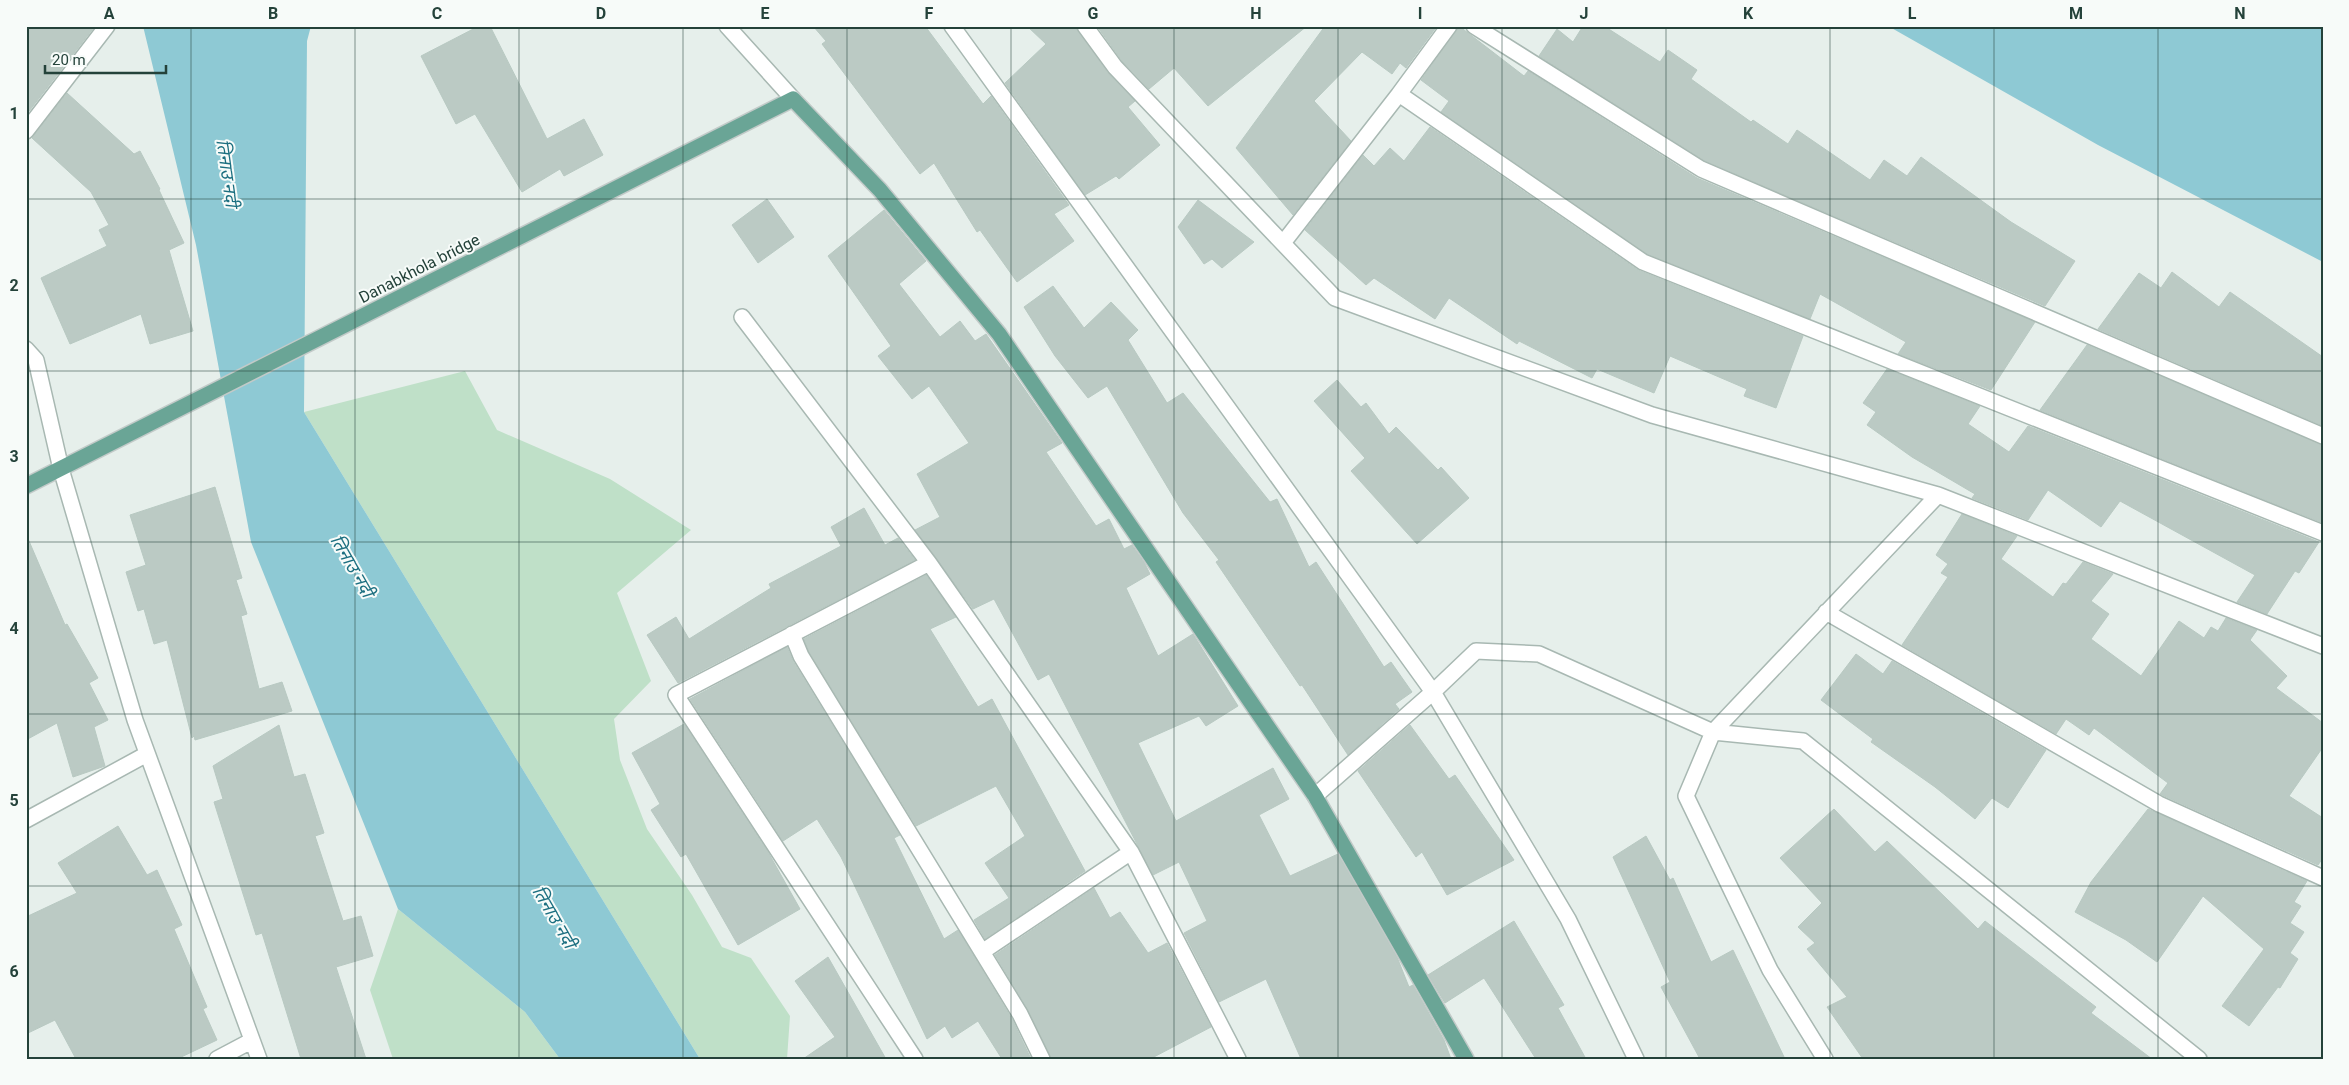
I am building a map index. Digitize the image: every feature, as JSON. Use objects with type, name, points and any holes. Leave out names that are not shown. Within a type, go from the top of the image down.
[{"type":"main road","name":"Danabkhola bridge","points":[[26,486],[793,98]]},
{"type":"main road","points":[[793,98],[880,190],[1000,334],[1315,796],[1466,1059]]},
{"type":"street","points":[[26,131],[107,26]]},
{"type":"street","points":[[727,26],[793,98]]},
{"type":"street","points":[[952,26],[1433,692],[1568,919],[1636,1059]]},
{"type":"street","points":[[1084,26],[1115,66],[1335,298],[1652,415],[1938,495],[2323,646]]},
{"type":"street","points":[[1283,242],[1399,94],[1449,26]]},
{"type":"street","points":[[1474,26],[1701,169],[2323,436]]},
{"type":"street","points":[[1399,94],[1643,262],[2323,533]]},
{"type":"street","points":[[742,317],[929,563],[1131,852],[1238,1059]]},
{"type":"street","points":[[26,349],[36,360],[62,469],[135,720],[250,1041],[259,1059]]},
{"type":"street","points":[[1825,1059],[1770,970],[1686,796],[1713,732],[1938,495]]},
{"type":"street","points":[[915,1059],[676,695],[929,563]]},
{"type":"street","points":[[1826,612],[2158,804],[2323,878]]},
{"type":"street","points":[[792,634],[801,656],[1020,1014],[1042,1059]]},
{"type":"street","points":[[1315,796],[1476,652],[1539,654],[1713,732],[1804,741],[2200,1059]]},
{"type":"street","points":[[26,820],[147,754]]},
{"type":"street","points":[[982,952],[1131,852]]},
{"type":"street","points":[[217,1059],[250,1041]]},
{"type":"green space","points":[[465,371],[497,430],[610,479],[691,530],[617,593],[651,681],[614,719],[620,760],[647,829],[692,895],[722,947],[751,958],[790,1016],[787,1059],[700,1059],[304,412]]},
{"type":"green space","points":[[398,909],[525,1012],[560,1059],[393,1059],[370,990]]},
{"type":"water","name":"तिनाउ नदी","points":[[143,26],[311,26],[307,41],[304,412],[700,1059],[560,1059],[525,1012],[398,909],[251,542],[196,245]]},
{"type":"water","points":[[1888,26],[2323,26],[2323,262],[2098,145]]},
{"type":"building","points":[[26,26],[95,26],[26,115]]},
{"type":"building","points":[[479,26],[490,26],[547,139],[584,119],[603,155],[564,176],[560,169],[522,192],[475,114],[456,124],[421,56]]},
{"type":"building","points":[[813,26],[925,26],[983,104],[991,96],[1069,205],[1054,214],[1074,241],[1017,282],[980,230],[977,232],[934,163],[920,174],[822,44],[826,41]]},
{"type":"building","points":[[1027,26],[1076,26],[1108,73],[1135,101],[1128,107],[1160,145],[1119,179],[1116,176],[1085,195],[1005,83],[1046,44]]},
{"type":"building","points":[[1097,26],[1307,26],[1208,106],[1174,68],[1149,89],[1122,61]]},
{"type":"building","points":[[1325,26],[1437,26],[1406,68],[1400,63],[1392,74],[1362,52],[1314,101],[1351,141],[1293,215],[1236,148]]},
{"type":"building","points":[[1459,26],[1524,76],[1528,71],[1697,178],[2035,322],[1991,390],[1898,354],[1906,342],[1820,294],[1810,319],[1647,254],[1441,112],[1449,101],[1421,80]]},
{"type":"building","points":[[1583,26],[1604,26],[1660,62],[1668,50],[1697,70],[1691,79],[1751,122],[1753,120],[1788,144],[1797,130],[1870,180],[1884,160],[1907,176],[1921,157],[2011,222],[2075,261],[2045,306],[1705,161],[1539,56],[1557,29],[1573,42]]},
{"type":"building","points":[[67,93],[134,154],[140,151],[160,189],[184,243],[169,250],[193,331],[150,344],[141,314],[70,344],[41,278],[107,246],[99,230],[109,225],[91,192],[32,138]]},
{"type":"building","points":[[1430,127],[1638,270],[1803,336],[1776,408],[1744,396],[1747,389],[1670,356],[1654,393],[1597,369],[1592,378],[1519,341],[1517,344],[1449,298],[1435,319],[1374,278],[1366,285],[1305,230],[1363,155],[1374,166],[1390,148],[1404,161]]},
{"type":"building","points":[[767,199],[794,237],[758,263],[732,225]]},
{"type":"building","points":[[1198,200],[1254,242],[1222,268],[1212,259],[1204,264],[1178,227]]},
{"type":"building","points":[[884,210],[926,261],[899,284],[940,337],[960,321],[975,341],[986,334],[1062,443],[1046,452],[1096,526],[1109,519],[1124,549],[1132,545],[1144,562],[1150,574],[1126,588],[1158,656],[1193,634],[1238,706],[1206,726],[1199,716],[1138,743],[1176,821],[1273,768],[1289,799],[1259,815],[1290,876],[1338,854],[1397,957],[1409,987],[1413,985],[1444,1040],[1451,1059],[1301,1059],[1266,979],[1219,1002],[1184,933],[1207,921],[1179,862],[1153,875],[1049,674],[1038,680],[994,599],[973,609],[915,530],[940,517],[917,474],[969,443],[929,386],[912,399],[878,356],[891,346],[828,256]]},
{"type":"building","points":[[2172,272],[2219,307],[2230,292],[2323,357],[2323,426],[2098,329],[2139,273],[2161,288]]},
{"type":"building","points":[[1053,286],[1084,328],[1111,302],[1138,330],[1128,340],[1167,403],[1183,393],[1270,502],[1277,499],[1309,567],[1316,562],[1384,667],[1391,662],[1412,692],[1395,704],[1399,709],[1348,755],[1302,685],[1300,686],[1216,562],[1219,560],[1183,513],[1107,386],[1088,398],[1055,356],[1024,307]]},
{"type":"building","points":[[2087,345],[2323,445],[2323,523],[2040,410]]},
{"type":"building","points":[[1887,369],[1980,406],[1968,424],[2009,452],[2028,426],[2319,542],[2299,573],[2295,571],[2267,614],[2237,602],[2255,575],[2120,501],[2101,527],[2048,490],[2028,520],[1972,498],[1975,494],[1912,457],[1867,425],[1876,412],[1863,403]]},
{"type":"building","points":[[1337,380],[1361,407],[1366,403],[1389,434],[1396,427],[1438,470],[1441,467],[1469,498],[1417,544],[1351,471],[1365,458],[1314,401]]},
{"type":"building","points":[[215,487],[242,578],[236,580],[247,614],[241,616],[259,689],[282,682],[292,711],[195,740],[194,736],[192,738],[167,640],[154,644],[144,609],[138,611],[126,572],[146,565],[130,515]]},
{"type":"building","points":[[864,508],[885,545],[898,538],[915,560],[678,683],[647,635],[676,617],[689,639],[771,588],[769,584],[841,546],[831,527]]},
{"type":"building","points":[[1962,514],[2017,536],[2001,559],[2053,597],[2063,583],[2066,584],[2083,562],[2113,574],[2091,601],[2109,614],[2091,639],[2141,676],[2179,621],[2204,638],[2211,627],[2218,631],[2226,618],[2257,630],[2250,640],[2287,676],[2276,688],[2323,723],[2323,747],[2289,796],[2323,818],[2323,858],[2318,865],[2160,794],[2168,783],[2094,728],[2089,735],[2066,719],[2056,734],[1902,645],[1948,577],[1941,573],[1948,564],[1936,555]]},
{"type":"building","points":[[26,534],[65,625],[67,624],[98,678],[89,683],[108,720],[94,727],[105,766],[73,777],[57,723],[26,740]]},
{"type":"building","points":[[926,575],[956,617],[930,629],[978,707],[992,699],[1085,871],[985,939],[974,920],[1009,898],[985,863],[1025,836],[996,786],[916,826],[809,652],[804,639]]},
{"type":"building","points":[[787,647],[793,661],[900,835],[894,838],[944,939],[958,930],[1012,1019],[1031,1059],[1002,1059],[978,1021],[952,1038],[945,1026],[927,1039],[841,857],[817,819],[783,841],[690,699]]},
{"type":"building","points":[[1856,654],[1883,674],[1892,661],[2046,750],[2008,808],[1992,798],[1975,819],[1935,787],[1871,742],[1873,739],[1821,700]]},
{"type":"building","points":[[684,724],[768,852],[800,909],[738,945],[686,854],[681,857],[651,810],[660,804],[632,753]]},
{"type":"building","points":[[279,725],[294,777],[305,774],[324,833],[315,836],[343,921],[361,916],[373,956],[336,967],[366,1059],[301,1059],[262,933],[256,935],[214,802],[223,799],[213,766]]},
{"type":"building","points":[[1410,725],[1449,779],[1455,775],[1514,860],[1447,895],[1422,852],[1416,857],[1358,771]]},
{"type":"building","points":[[1834,809],[1875,852],[1887,841],[1978,929],[1985,921],[2096,1007],[2091,1013],[2152,1059],[1863,1059],[1827,1007],[1847,997],[1807,949],[1815,943],[1798,927],[1822,903],[1780,858]]},
{"type":"building","points":[[2148,809],[2307,881],[2294,902],[2301,906],[2290,923],[2304,932],[2290,953],[2298,959],[2280,988],[2278,987],[2249,1026],[2222,1006],[2264,949],[2203,896],[2157,962],[2126,940],[2075,912],[2091,882]]},
{"type":"building","points":[[118,826],[147,875],[157,870],[182,925],[174,929],[207,1007],[203,1009],[217,1040],[177,1059],[76,1059],[55,1020],[26,1034],[26,917],[77,893],[58,863]]},
{"type":"building","points":[[1646,836],[1670,880],[1673,878],[1711,962],[1733,950],[1785,1059],[1700,1059],[1661,987],[1670,982],[1613,857]]},
{"type":"building","points":[[1094,888],[1110,918],[1120,912],[1148,953],[1167,943],[1211,1027],[1150,1059],[1051,1059],[1028,1010],[995,955]]},
{"type":"building","points":[[1514,921],[1564,1005],[1558,1008],[1586,1059],[1536,1059],[1484,978],[1445,1003],[1428,975]]},
{"type":"building","points":[[828,957],[886,1059],[803,1059],[835,1037],[795,981]]}]
